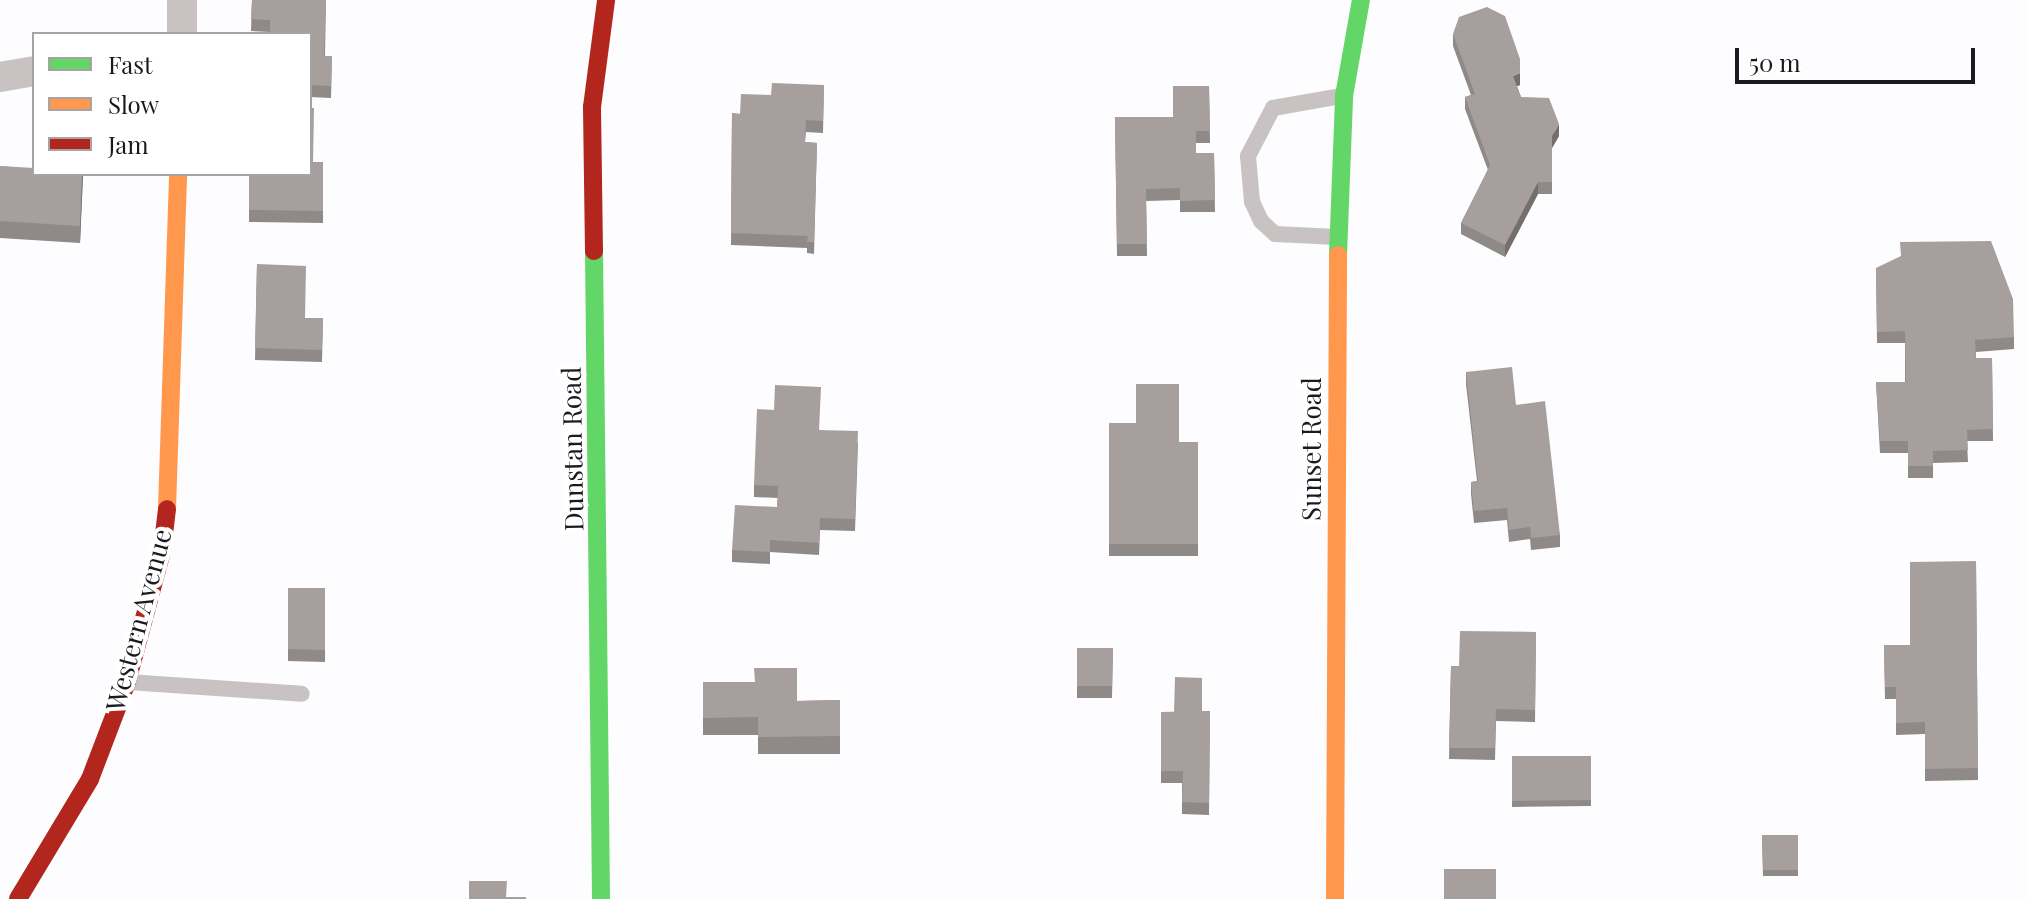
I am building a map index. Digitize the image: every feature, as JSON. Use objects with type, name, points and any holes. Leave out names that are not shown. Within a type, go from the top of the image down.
[{"type":"street","points":[[182,0],[182,32]]},
{"type":"street","name":"Dunstan Road","points":[[601,899],[592,107],[606,0]]},
{"type":"street","name":"Sunset Road","points":[[1335,899],[1338,237],[1344,96],[1361,0]]},
{"type":"street","points":[[0,77],[32,71]]},
{"type":"street","name":"Western Avenue","points":[[18,899],[90,779],[127,682],[162,551],[170,479],[178,176]]},
{"type":"lane","points":[[1338,237],[1287,236],[1268,227],[1252,202],[1248,156],[1273,108],[1344,96]]},
{"type":"lane","points":[[127,682],[302,694]]},
{"type":"building","points":[[252,0],[326,0],[324,56],[332,56],[331,86],[312,85],[312,32],[270,32],[270,20],[251,19]]},
{"type":"building","points":[[1487,7],[1505,16],[1520,59],[1520,73],[1513,76],[1521,97],[1549,98],[1559,124],[1552,136],[1552,182],[1538,182],[1505,245],[1461,223],[1490,165],[1465,97],[1475,94],[1453,34],[1459,17]]},
{"type":"building","points":[[772,83],[824,85],[823,121],[806,120],[805,142],[817,143],[814,242],[807,242],[808,236],[731,233],[732,113],[740,114],[741,94],[771,95]]},
{"type":"building","points":[[1173,86],[1209,86],[1210,131],[1196,131],[1196,153],[1214,153],[1215,200],[1180,201],[1180,188],[1146,189],[1147,244],[1117,244],[1115,117],[1173,117]]},
{"type":"building","points":[[314,108],[313,162],[323,162],[323,211],[249,210],[249,176],[312,176]]},
{"type":"building","points":[[0,166],[32,168],[32,176],[82,176],[80,226],[0,221]]},
{"type":"building","points":[[1991,241],[2013,299],[2014,337],[1975,340],[1976,358],[1992,358],[1993,429],[1967,430],[1968,450],[1933,451],[1933,466],[1908,466],[1908,441],[1880,441],[1876,382],[1906,382],[1905,331],[1877,332],[1876,268],[1901,256],[1900,242]]},
{"type":"building","points":[[257,264],[306,266],[305,318],[323,318],[322,350],[255,348]]},
{"type":"building","points":[[1512,367],[1516,405],[1545,401],[1560,535],[1531,538],[1530,527],[1509,530],[1507,508],[1474,511],[1471,482],[1478,481],[1466,372]]},
{"type":"building","points":[[1136,384],[1179,384],[1179,442],[1198,442],[1198,544],[1109,544],[1109,423],[1136,423]]},
{"type":"building","points":[[775,385],[821,387],[819,430],[858,431],[855,519],[820,518],[819,543],[770,540],[770,552],[732,550],[735,505],[777,507],[778,486],[754,485],[757,409],[774,410]]},
{"type":"building","points":[[1976,561],[1978,768],[1925,769],[1925,722],[1896,723],[1896,687],[1885,687],[1884,645],[1910,645],[1910,562]]},
{"type":"building","points":[[288,588],[325,588],[325,650],[288,649]]},
{"type":"building","points":[[1460,631],[1536,632],[1535,710],[1496,709],[1495,748],[1449,748],[1451,666],[1459,666]]},
{"type":"building","points":[[1077,648],[1113,648],[1112,686],[1077,686]]},
{"type":"building","points":[[754,668],[797,668],[797,701],[840,700],[840,736],[758,737],[758,717],[703,718],[703,682],[755,682]]},
{"type":"building","points":[[1175,677],[1202,678],[1202,711],[1210,711],[1209,803],[1182,802],[1183,771],[1161,771],[1161,712],[1174,712]]},
{"type":"building","points":[[1512,756],[1591,756],[1591,800],[1512,801]]},
{"type":"building","points":[[1762,835],[1798,835],[1798,870],[1763,870]]},
{"type":"building","points":[[1444,869],[1496,869],[1496,899],[1444,899]]},
{"type":"building","points":[[469,881],[507,881],[506,897],[526,899],[469,899]]},
{"type":"traffic: fast","points":[[1338,255],[1344,96],[1361,0]]},
{"type":"traffic: fast","points":[[594,251],[601,899]]},
{"type":"traffic: slow","points":[[167,509],[178,176]]},
{"type":"traffic: slow","points":[[1335,899],[1338,255]]},
{"type":"traffic: jam","points":[[594,251],[592,107],[606,0]]},
{"type":"traffic: jam","points":[[18,899],[90,779],[127,682],[162,551],[167,509]]}]
